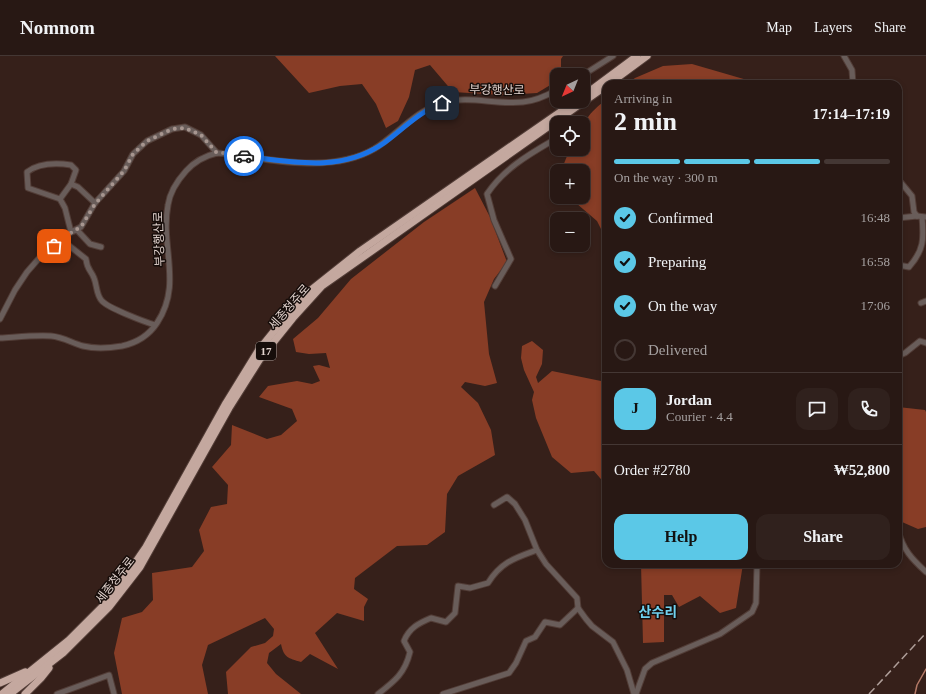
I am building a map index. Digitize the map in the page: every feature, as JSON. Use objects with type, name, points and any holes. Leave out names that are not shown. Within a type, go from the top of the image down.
[{"type":"highway","points":[[605,80],[637,56]]},
{"type":"highway","points":[[614,80],[647,56]]},
{"type":"highway","points":[[590,91],[602,82]]},
{"type":"highway","name":"세종청주로","points":[[10,694],[56,659],[109,607],[140,567],[229,408],[260,359],[293,318],[322,286],[602,89]]},
{"type":"highway","name":"세종청주로","points":[[2,694],[69,640],[111,598],[146,547],[226,403],[258,352],[283,320],[311,290],[360,251],[566,108]]},
{"type":"highway","points":[[25,694],[41,678],[56,659]]},
{"type":"highway","points":[[0,683],[34,668]]},
{"type":"street","points":[[590,71],[613,56]]},
{"type":"street","points":[[844,56],[852,70],[853,80]]},
{"type":"street","name":"부강행산로","points":[[0,338],[51,336],[90,348],[123,346],[143,337],[155,325],[166,307],[171,286],[166,215],[170,196],[173,188],[188,169],[201,158],[216,152],[305,163],[327,163],[371,151],[384,143],[418,115],[429,108],[442,103],[468,100],[520,102],[543,98],[550,94]]},
{"type":"street","points":[[0,319],[15,290],[27,272],[41,256],[81,227],[95,204],[124,171],[133,154],[147,141],[172,129],[185,128],[201,135],[216,152]]},
{"type":"street","points":[[495,286],[511,259],[494,220],[487,194],[495,183],[521,159],[550,143]]},
{"type":"street","points":[[60,199],[71,184],[76,170],[71,165],[40,165],[27,172],[28,188],[60,199],[74,231],[90,244],[101,247]]},
{"type":"street","points":[[71,184],[78,187],[95,204]]},
{"type":"street","points":[[902,184],[912,196],[914,212],[921,217],[923,242],[917,257],[909,267],[902,266]]},
{"type":"street","points":[[902,218],[921,217]]},
{"type":"street","points":[[62,240],[86,259],[86,266],[92,274],[102,301],[110,307],[155,325]]},
{"type":"street","points":[[54,246],[67,259]]},
{"type":"street","points":[[902,354],[920,341],[926,342]]},
{"type":"street","points":[[494,505],[507,498],[515,504],[525,520],[537,550],[546,564],[577,598],[578,608],[592,626],[613,642],[627,670],[635,694]]},
{"type":"street","points":[[902,542],[908,556],[926,572]]},
{"type":"street","points":[[378,694],[394,681],[406,666],[410,652],[404,641],[406,636],[416,624],[431,618],[446,622],[455,613],[458,586],[470,588],[488,583],[498,569],[508,561],[537,550]]},
{"type":"street","points":[[635,694],[645,669],[652,663],[720,634],[752,612],[756,603],[757,568]]},
{"type":"street","points":[[443,694],[509,673],[516,663],[526,641],[535,637],[545,622],[560,625],[578,608]]},
{"type":"street","points":[[57,694],[108,675],[114,694]]},
{"type":"shaded area","points":[[275,56],[563,56],[561,59],[561,68],[550,68],[550,85],[537,93],[502,95],[453,92],[430,65],[415,70],[409,97],[398,121],[386,128],[376,104],[362,84],[340,86],[309,93]]},
{"type":"shaded area","points":[[692,64],[747,80],[632,80],[663,66]]},
{"type":"shaded area","points":[[602,103],[602,231],[597,221],[590,215],[590,212],[586,212],[577,204],[590,204],[590,164],[564,164],[567,156],[590,156],[589,116]]},
{"type":"shaded area","points":[[475,188],[490,217],[507,262],[494,279],[484,302],[489,354],[497,383],[485,386],[465,382],[461,387],[478,403],[491,430],[495,455],[458,476],[447,494],[445,532],[427,545],[397,546],[355,578],[354,589],[368,599],[364,607],[364,621],[337,613],[315,633],[338,669],[310,654],[301,662],[287,657],[281,644],[269,653],[267,663],[276,674],[301,694],[228,694],[226,672],[251,647],[265,643],[273,636],[274,629],[265,618],[208,645],[202,665],[208,694],[122,694],[114,653],[122,618],[142,612],[153,600],[152,573],[192,567],[204,551],[199,530],[211,507],[227,504],[228,485],[212,467],[231,445],[232,425],[267,439],[281,435],[297,421],[292,409],[259,397],[268,386],[297,381],[312,384],[320,381],[313,366],[319,365],[330,368],[326,353],[309,354],[296,352],[293,339],[318,318],[351,279],[424,222]]},
{"type":"shaded area","points":[[532,341],[543,350],[542,364],[536,377],[538,383],[552,371],[602,381],[602,480],[594,471],[571,473],[552,457],[536,418],[532,400],[534,392],[524,370],[521,358],[522,346]]},
{"type":"shaded area","points":[[902,407],[925,410],[926,412],[926,527],[918,529],[902,522]]},
{"type":"shaded area","points":[[641,568],[742,568],[736,608],[720,613],[700,596],[679,607],[672,595],[664,595],[664,642],[643,643]]},
{"type":"waterway","points":[[915,694],[917,685],[926,669]]},
{"type":"railway","points":[[869,694],[926,633]]},
{"type":"way so far","points":[[54,246],[81,227],[95,204],[124,171],[133,154],[147,141],[154,137],[172,129],[185,128],[201,135],[216,152],[244,156]]},
{"type":"district","name":"산수리","points":[[658,612]]},
{"type":"route","points":[[244,156],[314,164],[342,160],[371,151],[384,143],[418,115],[429,108],[442,103]]}]
